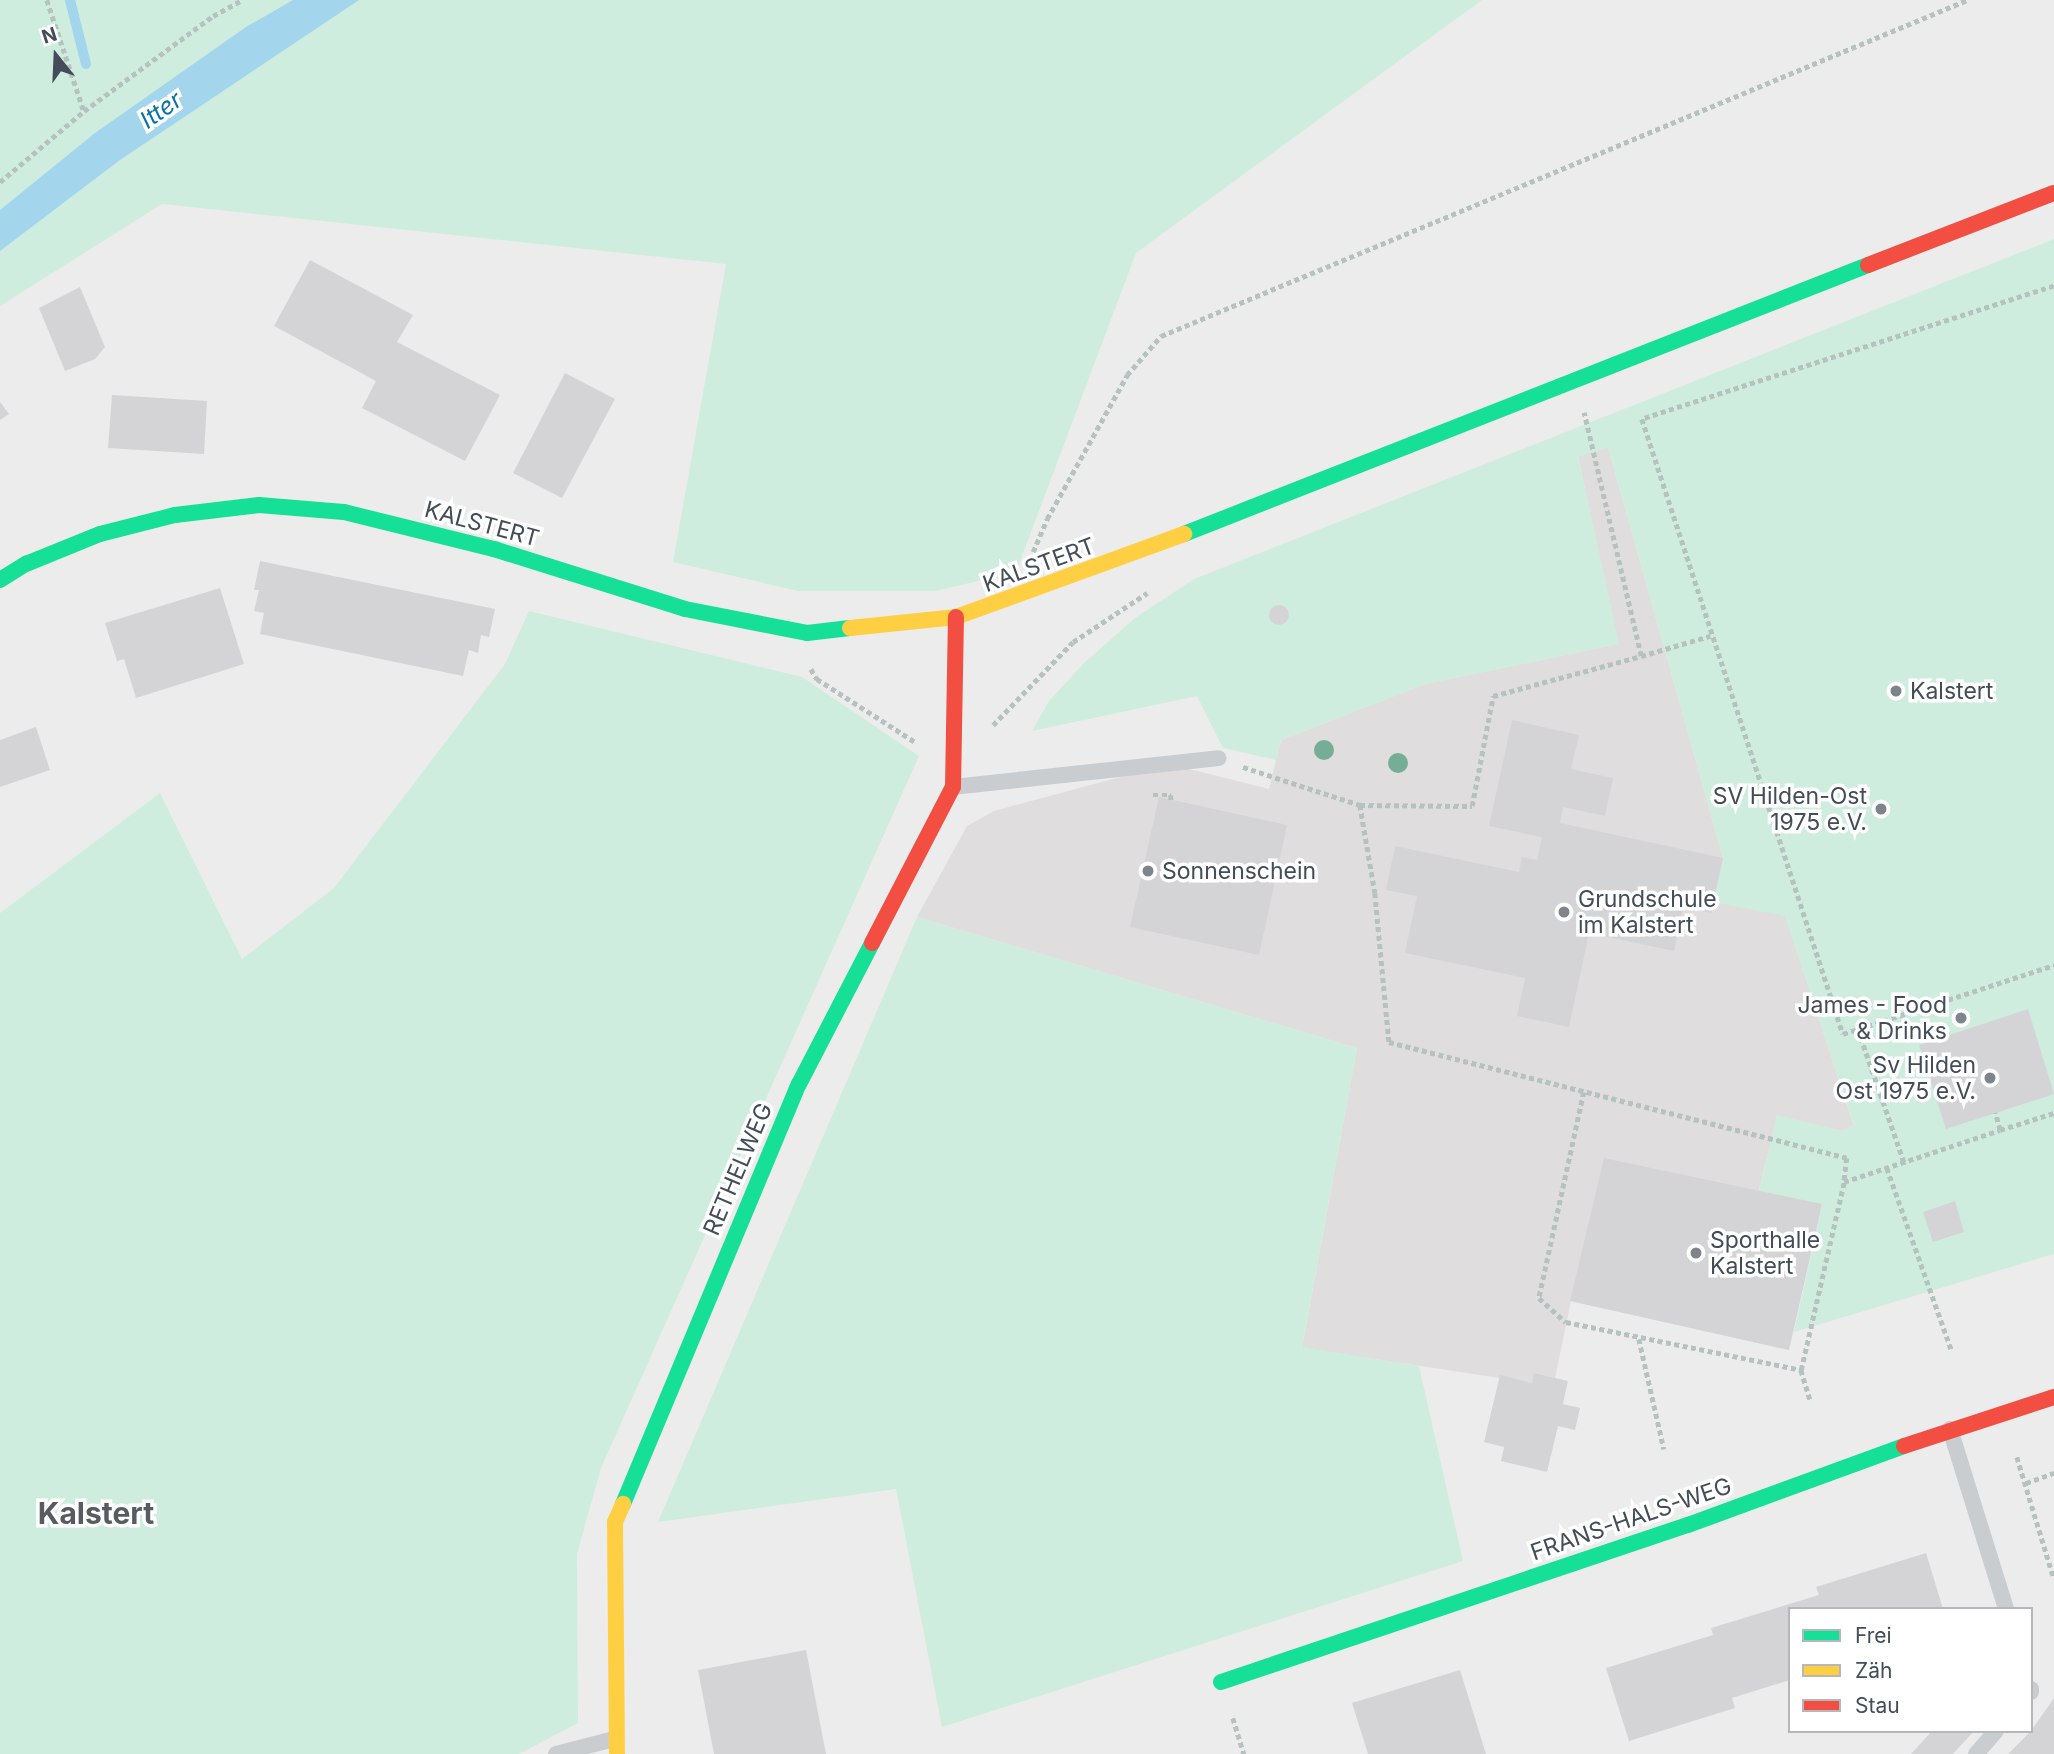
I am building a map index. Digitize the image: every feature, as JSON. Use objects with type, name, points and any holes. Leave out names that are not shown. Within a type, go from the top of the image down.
[{"type":"street","name":"KALSTERT","points":[[0,580],[26,564],[100,534],[175,515],[259,505],[344,512],[494,549],[685,609],[807,633],[956,617],[1013,601],[1575,378],[2054,193]]},
{"type":"street","name":"RETHELWEG","points":[[615,1746],[615,1522],[799,1084],[953,787],[956,617]]},
{"type":"street","name":"FRANS-HALS-WEG","points":[[1221,1682],[1688,1525],[1950,1429],[2054,1397]]},
{"type":"lane","points":[[953,787],[1218,758]]},
{"type":"lane","points":[[1950,1429],[2005,1607]]},
{"type":"lane","points":[[1976,1754],[1994,1733]]},
{"type":"lane","points":[[556,1754],[615,1746]]},
{"type":"path","points":[[47,0],[84,111]]},
{"type":"path","points":[[0,182],[84,111],[213,16],[242,0]]},
{"type":"path","points":[[1013,601],[1047,519],[1127,375],[1161,336],[1967,0]]},
{"type":"path","points":[[2054,286],[1642,419],[1710,636],[1843,1034],[2054,965]]},
{"type":"path","points":[[1575,378],[1641,656]]},
{"type":"path","points":[[990,729],[1073,642],[1150,591]]},
{"type":"path","points":[[1218,758],[1360,805],[1472,806],[1493,696],[1710,636]]},
{"type":"path","points":[[807,662],[817,679],[953,767]]},
{"type":"path","points":[[1360,805],[1375,893],[1389,1042],[1847,1158],[1844,1182],[1801,1370],[1811,1403]]},
{"type":"path","points":[[1874,1015],[1876,1023]]},
{"type":"path","points":[[1858,1029],[1904,1162]]},
{"type":"path","points":[[1584,1092],[1539,1298],[1566,1322],[1801,1370]]},
{"type":"path","points":[[1995,1113],[2000,1130]]},
{"type":"path","points":[[1844,1182],[2054,1113]]},
{"type":"path","points":[[1887,1168],[1952,1352]]},
{"type":"path","points":[[1639,1339],[1664,1449]]},
{"type":"path","points":[[2017,1457],[2054,1579]]},
{"type":"path","points":[[2026,1482],[2054,1473]]},
{"type":"shaded area","name":"Grundschule im Kalstert","points":[[1608,447],[1723,858],[1785,915],[1854,1126],[1842,1131],[1777,1116],[1759,1190],[1822,1204],[1789,1350],[1571,1301],[1555,1378],[1535,1373],[1532,1383],[1302,1348],[1357,1048],[917,917],[967,826],[994,811],[1128,775],[1185,768],[1269,789],[1281,740],[1425,684],[1618,644],[1578,456]]},
{"type":"green space","points":[[0,0],[1482,0],[1136,253],[1016,572],[936,591],[798,591],[673,562],[726,264],[162,204],[0,306]]},
{"type":"green space","name":"SV Hilden-Ost 1975 e.V.","points":[[2054,239],[2054,1254],[1794,1332],[1822,1205],[1759,1191],[1777,1115],[1842,1131],[1854,1125],[1785,916],[1713,902],[1723,858],[1608,447],[1578,457],[1619,644],[1425,684],[1281,740],[1276,760],[1223,748],[1197,696],[1032,731],[1049,701],[1084,663],[1135,618],[1194,579]]},
{"type":"green space","points":[[529,611],[802,677],[919,756],[601,1468],[577,1554],[578,1723],[519,1754],[0,1754],[0,913],[160,793],[242,959],[334,888],[505,664]]},
{"type":"green space","points":[[917,917],[1357,1048],[1302,1347],[1419,1366],[1463,1561],[942,1727],[896,1489],[658,1522]]},
{"type":"water","name":"Itter","points":[[293,0],[359,0],[120,160],[0,251],[0,210],[95,133],[246,27]]},
{"type":"building","points":[[310,260],[413,315],[397,342],[500,395],[465,461],[362,408],[376,381],[274,326]]},
{"type":"building","points":[[80,287],[105,347],[95,359],[65,371],[39,308]]},
{"type":"building","points":[[565,373],[615,399],[562,498],[513,473]]},
{"type":"building","points":[[112,395],[207,401],[204,454],[108,448]]},
{"type":"building","points":[[0,402],[9,414],[0,420]]},
{"type":"building","points":[[260,561],[495,609],[489,637],[481,635],[478,653],[469,650],[463,676],[260,634],[264,613],[254,611],[259,590],[254,590]]},
{"type":"building","points":[[220,588],[244,664],[136,698],[124,659],[117,661],[105,623]]},
{"type":"building","points":[[1275,605],[1283,605],[1289,615],[1283,625],[1275,625],[1269,619],[1269,611]]},
{"type":"building","points":[[1512,720],[1579,735],[1571,769],[1613,778],[1605,816],[1563,807],[1560,823],[1723,858],[1711,913],[1683,907],[1674,951],[1589,933],[1569,1027],[1517,1016],[1525,978],[1405,953],[1417,896],[1386,890],[1395,846],[1519,872],[1522,857],[1537,860],[1542,837],[1489,826]]},
{"type":"building","points":[[36,727],[50,770],[0,787],[0,740]]},
{"type":"building","points":[[1159,797],[1287,825],[1259,955],[1130,927]]},
{"type":"building","name":"Sv Hilden Ost 1975 e.V.","points":[[2028,1009],[2054,1094],[1946,1129],[1919,1045]]},
{"type":"building","name":"Sporthalle Kalstert","points":[[1604,1158],[1822,1204],[1789,1350],[1570,1301]]},
{"type":"building","points":[[1955,1201],[1964,1232],[1933,1242],[1923,1212]]},
{"type":"building","points":[[1534,1373],[1568,1381],[1563,1404],[1580,1408],[1575,1430],[1558,1426],[1547,1472],[1501,1461],[1504,1447],[1484,1442],[1500,1375],[1532,1383]]},
{"type":"building","points":[[1926,1553],[1942,1607],[1788,1607],[1788,1681],[1732,1698],[1735,1708],[1629,1741],[1606,1668],[1713,1635],[1711,1628],[1819,1595],[1816,1587]]},
{"type":"building","points":[[806,1650],[826,1754],[714,1754],[698,1670]]},
{"type":"building","points":[[1460,1670],[1486,1754],[1368,1754],[1352,1703]]},
{"type":"building","points":[[2054,1698],[2054,1754],[2008,1754],[2029,1733],[2033,1733],[2033,1728]]},
{"type":"building","points":[[1930,1733],[1972,1733],[1953,1754],[1911,1754]]},
{"type":"waterway","points":[[70,0],[86,64]]},
{"type":"traffic: fast","points":[[1184,534],[1868,265]]},
{"type":"traffic: fast","points":[[0,580],[26,564],[100,534],[175,515],[259,505],[344,512],[494,549],[685,609],[807,633],[850,628]]},
{"type":"traffic: fast","points":[[623,1504],[799,1084],[872,943]]},
{"type":"traffic: fast","points":[[1221,1682],[1688,1525],[1904,1446]]},
{"type":"traffic: slow","points":[[850,628],[956,617],[1184,534]]},
{"type":"traffic: slow","points":[[617,1754],[615,1522],[623,1504]]},
{"type":"traffic: jam","points":[[1868,265],[2054,193]]},
{"type":"traffic: jam","points":[[872,943],[953,787],[956,617]]},
{"type":"traffic: jam","points":[[1904,1446],[2054,1397]]},
{"type":"place","name":"Kalstert","points":[[1896,691]]},
{"type":"place","name":"SV Hilden-Ost 1975 e.V.","points":[[1881,809]]},
{"type":"place","name":"Sonnenschein","points":[[1148,871]]},
{"type":"place","name":"Grundschule im Kalstert","points":[[1564,912]]},
{"type":"place","name":"James - Food & Drinks","points":[[1961,1018]]},
{"type":"place","name":"Sv Hilden Ost 1975 e.V.","points":[[1990,1078]]},
{"type":"place","name":"Sporthalle Kalstert","points":[[1696,1253]]},
{"type":"district","name":"Kalstert","points":[[96,1513]]}]
